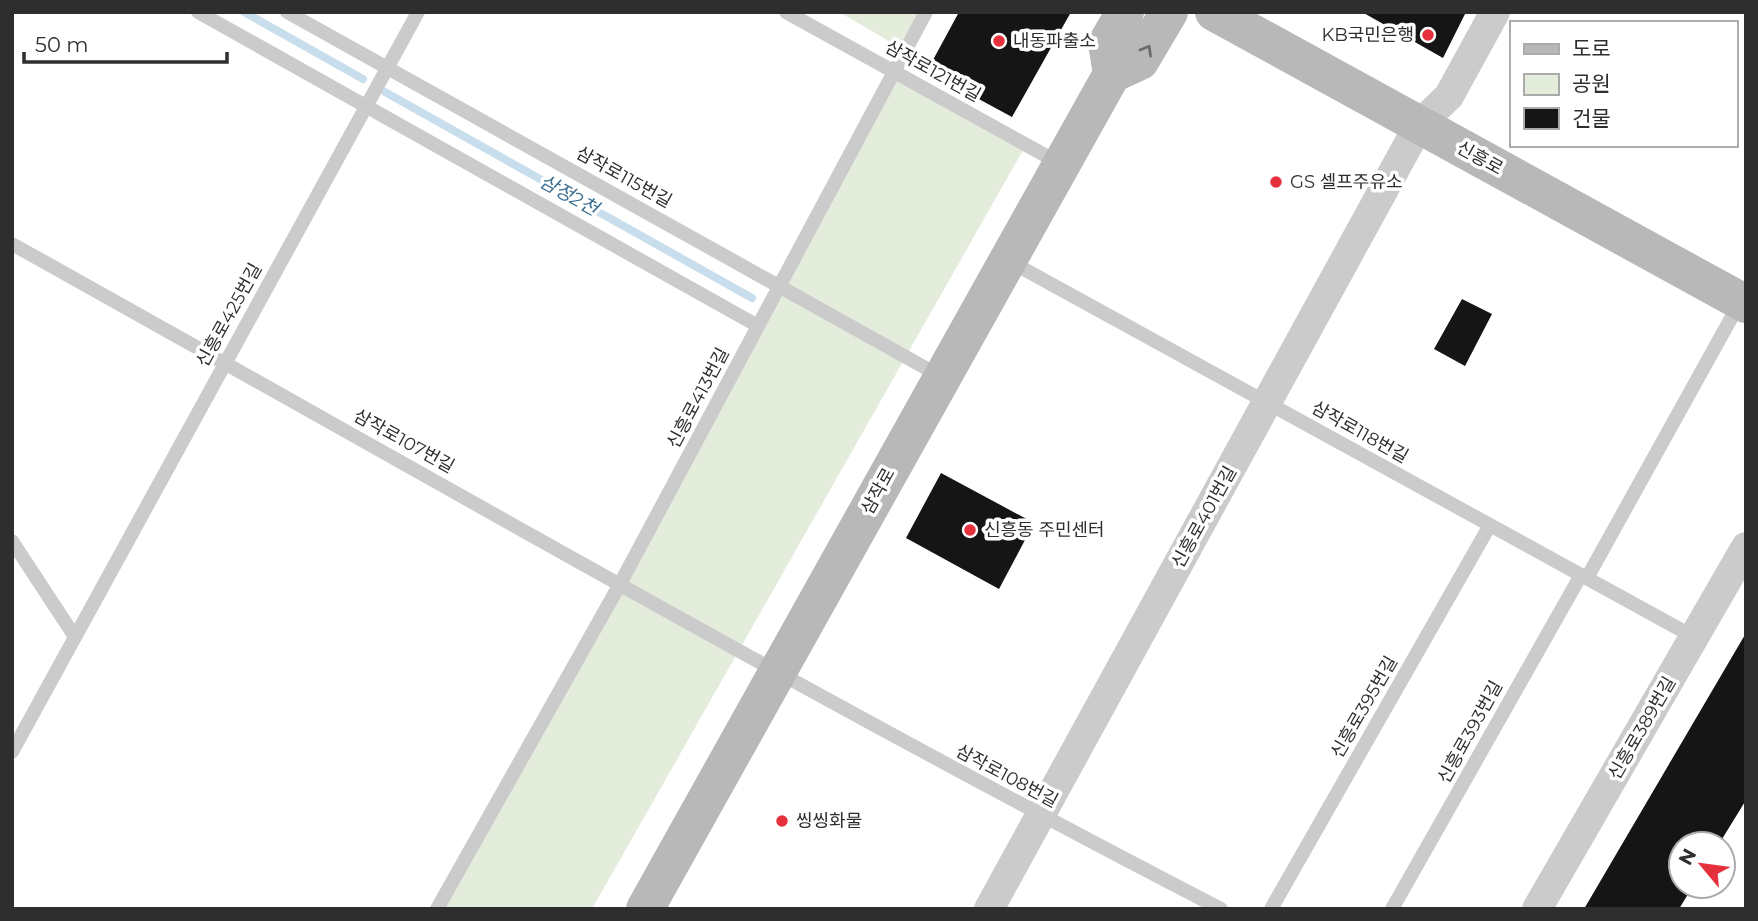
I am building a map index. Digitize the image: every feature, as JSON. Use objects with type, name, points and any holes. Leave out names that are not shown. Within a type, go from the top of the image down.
[{"type":"street","points":[[1125,12],[1107,43],[1112,74],[1140,61],[1169,12]]},
{"type":"street","name":"신흥로","points":[[1214,12],[1743,303]]},
{"type":"street","name":"신흥로401번길","points":[[989,909],[1419,125],[1449,96],[1494,12]]},
{"type":"street","name":"삼작로","points":[[645,909],[1112,74]]},
{"type":"street","name":"신흥로389번길","points":[[1537,909],[1746,547]]},
{"type":"lane","points":[[198,12],[758,326]]},
{"type":"lane","name":"삼작로115번길","points":[[287,12],[941,376]]},
{"type":"lane","name":"신흥로425번길","points":[[12,752],[418,12]]},
{"type":"lane","name":"삼작로121번길","points":[[786,12],[1061,164]]},
{"type":"lane","name":"신흥로413번길","points":[[437,909],[620,584],[926,12]]},
{"type":"lane","name":"삼작로107번길","points":[[12,244],[777,673]]},
{"type":"lane","name":"삼작로118번길","points":[[1007,260],[1694,637]]},
{"type":"lane","name":"신흥로393번길","points":[[1392,909],[1743,303]]},
{"type":"lane","name":"신흥로395번길","points":[[1271,909],[1490,525]]},
{"type":"lane","points":[[12,541],[75,636]]},
{"type":"lane","name":"삼작로108번길","points":[[777,673],[1040,816],[1221,909]]},
{"type":"green space","points":[[839,12],[926,12],[906,51]]},
{"type":"green space","points":[[895,72],[1026,145],[592,909],[438,909]]},
{"type":"building","name":"내동파출소","points":[[959,12],[1071,12],[1012,117],[927,71]]},
{"type":"building","name":"KB국민은행","points":[[1362,12],[1466,12],[1443,58]]},
{"type":"building","points":[[1462,299],[1492,314],[1465,366],[1434,349]]},
{"type":"building","name":"신흥동 주민센터","points":[[941,473],[1034,523],[999,589],[906,538]]},
{"type":"building","points":[[1746,633],[1746,800],[1728,830],[1667,830],[1667,900],[1684,900],[1679,909],[1584,909]]},
{"type":"waterway","name":"삼정2천","points":[[244,12],[363,79]]},
{"type":"waterway","name":"삼정2천","points":[[385,92],[752,298]]},
{"type":"place","name":"KB국민은행","points":[[1428,35]]},
{"type":"place","name":"내동파출소","points":[[999,41]]},
{"type":"place","name":"GS 셀프주유소","points":[[1276,182]]},
{"type":"place","name":"신흥동 주민센터","points":[[970,530]]},
{"type":"place","name":"씽씽화물","points":[[782,821]]}]
